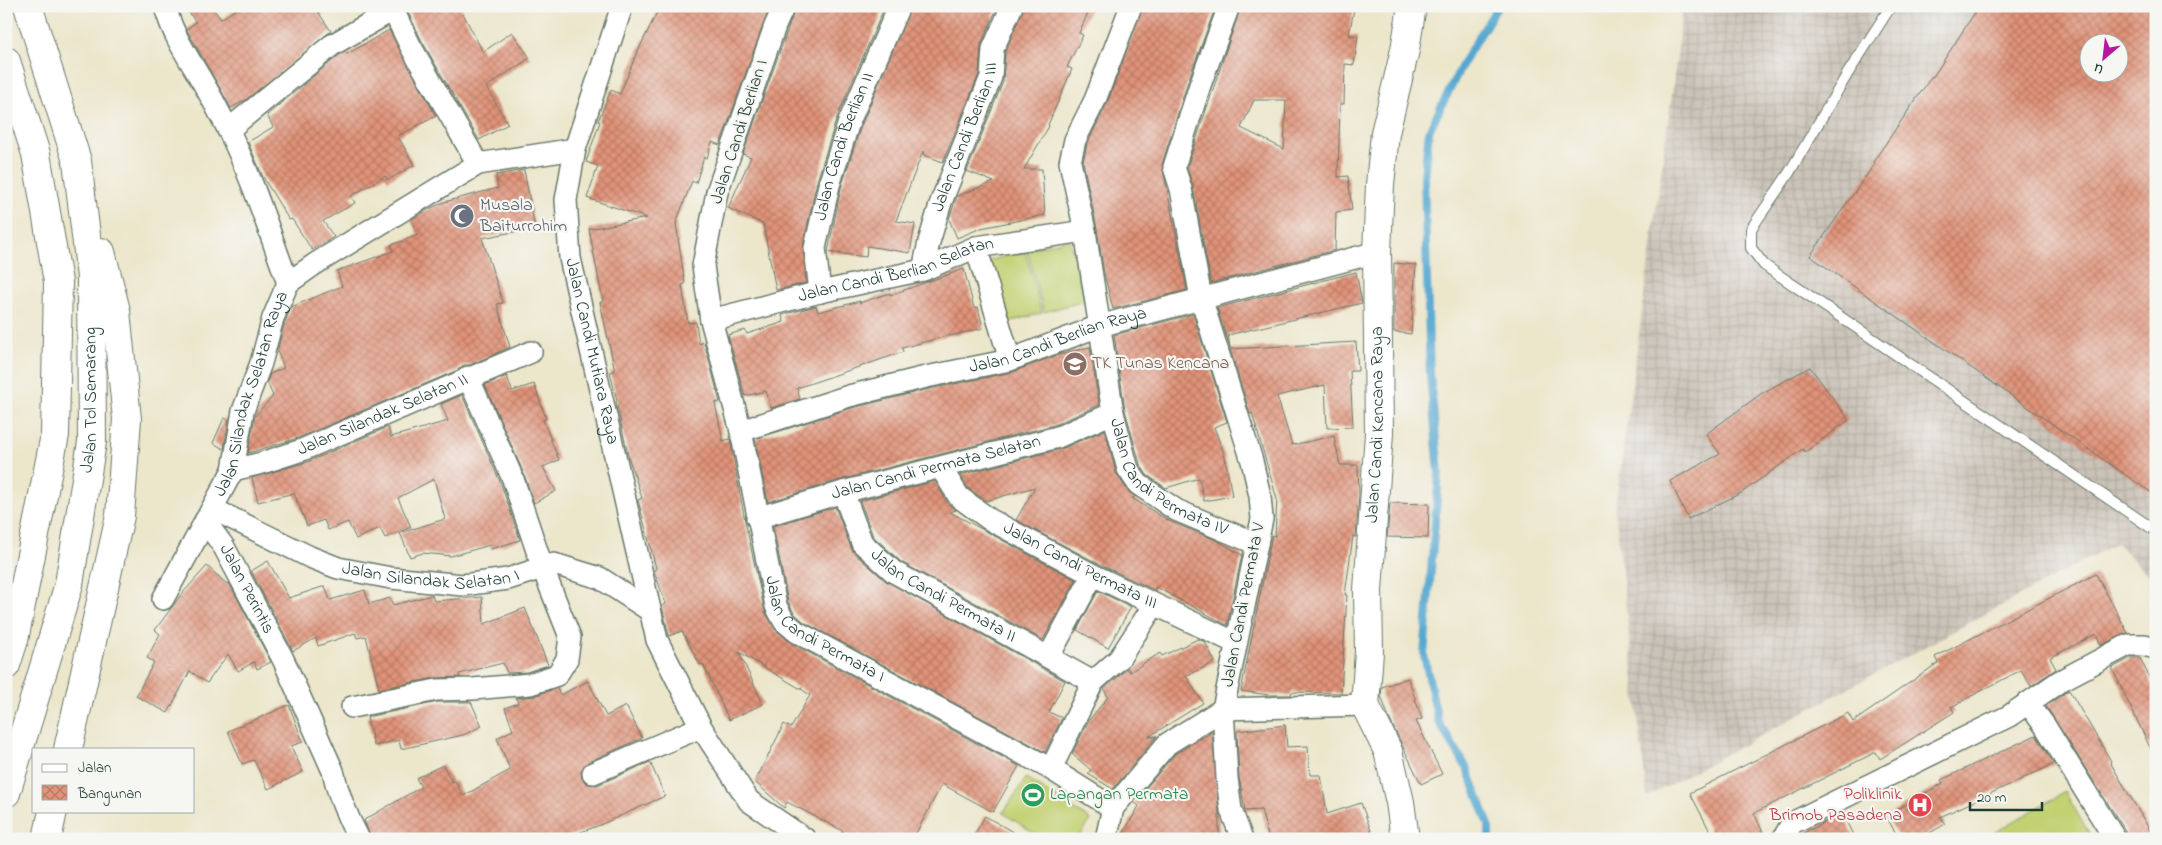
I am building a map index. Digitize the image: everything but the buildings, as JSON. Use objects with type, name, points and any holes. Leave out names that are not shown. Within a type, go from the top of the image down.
[{"type":"main road","name":"Jalan Tol Semarang","points":[[6,793],[69,584],[92,442],[91,277],[78,160],[28,6]]},
{"type":"main road","name":"Jalan Candi Kencana Raya","points":[[1405,839],[1400,802],[1388,751],[1366,705],[1369,652],[1368,590],[1379,433],[1377,252],[1380,185],[1385,133],[1406,50],[1412,6]]},
{"type":"main road","name":"Jalan Tol Semarang","points":[[6,61],[36,154],[58,282],[55,435],[9,654]]},
{"type":"main road","points":[[68,748],[120,516],[127,419],[116,311],[78,160]]},
{"type":"main road","points":[[47,839],[54,812]]},
{"type":"street","name":"Jalan Silandak Selatan Raya","points":[[163,599],[232,470],[244,411],[273,318],[288,283],[263,214],[228,130],[203,82],[181,47],[168,18],[165,6]]},
{"type":"street","name":"Jalan Candi Mutiara Raya","points":[[622,6],[576,148],[566,200],[570,258],[656,640],[701,727],[749,800],[805,839]]},
{"type":"street","name":"Jalan Candi Berlian I","points":[[711,320],[703,266],[717,192],[775,26],[784,6]]},
{"type":"street","name":"Jalan Candi Berlian II","points":[[820,292],[815,248],[829,185],[849,122],[900,6]]},
{"type":"street","name":"Jalan Candi Berlian III","points":[[923,270],[941,202],[991,77],[993,49],[1012,6]]},
{"type":"street","name":"Jalan Candi Permata IV","points":[[1131,6],[1095,100],[1075,140],[1070,162],[1085,231],[1113,413],[1128,469],[1138,484],[1176,510],[1257,544]]},
{"type":"street","name":"Jalan Candi Permata V","points":[[1229,6],[1200,85],[1174,167],[1181,189],[1201,298],[1254,470],[1260,496],[1262,518],[1223,709],[1231,810],[1242,839]]},
{"type":"street","points":[[228,130],[332,45],[392,8],[411,47],[478,164]]},
{"type":"street","points":[[288,283],[314,264],[478,164],[576,148]]},
{"type":"street","name":"Jalan Candi Berlian Selatan","points":[[711,320],[820,292],[923,270],[976,247],[1085,231]]},
{"type":"street","points":[[976,247],[1010,360]]},
{"type":"street","name":"Jalan Candi Berlian Raya","points":[[741,431],[849,396],[926,377],[1010,360],[1099,326],[1377,252]]},
{"type":"street","name":"Jalan Candi Permata I","points":[[711,320],[741,431],[776,606],[784,621],[814,642],[1051,769],[1113,808]]},
{"type":"street","name":"Jalan Silandak Selatan II","points":[[232,470],[262,463],[302,450],[531,352]]},
{"type":"street","points":[[352,708],[437,690],[530,684],[557,674],[567,659],[570,637],[543,569],[513,479],[468,378]]},
{"type":"street","name":"Jalan Candi Permata Selatan","points":[[758,518],[844,492],[1058,437],[1113,413]]},
{"type":"street","name":"Jalan Candi Permata III","points":[[941,468],[959,498],[989,519],[1093,575],[1236,643]]},
{"type":"street","name":"Jalan Candi Permata II","points":[[844,492],[862,542],[894,572],[1093,682]]},
{"type":"street","name":"Jalan Silandak Selatan I","points":[[209,515],[338,568],[362,573],[463,585],[508,579],[554,564],[600,578],[649,610]]},
{"type":"street","name":"Jalan Perintis","points":[[209,515],[283,659],[333,771],[348,820],[360,839]]},
{"type":"street","points":[[1049,656],[1093,575]]},
{"type":"street","points":[[1051,769],[1093,682],[1119,659],[1154,605]]},
{"type":"street","points":[[1783,839],[1792,823],[2009,716],[2060,681],[2128,645],[2144,645],[2156,648]]},
{"type":"street","points":[[2028,703],[2045,726],[2116,839]]},
{"type":"street","points":[[1106,839],[1113,808],[1168,744],[1223,709],[1366,705]]},
{"type":"street","points":[[594,773],[701,727]]},
{"type":"lane","points":[[1891,6],[1848,73],[1789,173],[1751,229],[1751,248],[1764,265],[2156,532]]},
{"type":"shaded area","points":[[1682,6],[2156,6],[2156,583],[2117,543],[1647,797],[1615,509],[1678,49]]},
{"type":"green space","points":[[1069,239],[1085,301],[1044,312],[1027,250]]},
{"type":"green space","points":[[1025,251],[1042,313],[1001,324],[984,262]]},
{"type":"green space","name":"Lapangan Permata","points":[[1026,778],[1091,820],[1078,839],[1043,839],[1003,813]]},
{"type":"green space","points":[[2065,792],[2092,839],[1983,839]]},
{"type":"waterway","points":[[1489,839],[1489,825],[1467,768],[1438,721],[1424,655],[1439,473],[1430,375],[1424,177],[1429,131],[1464,61],[1498,6]]},
{"type":"place","name":"Musala Baiturrohim","points":[[462,216]]},
{"type":"place","name":"TK Tunas Kencana","points":[[1075,364]]},
{"type":"place","name":"Lapangan Permata","points":[[1033,795]]},
{"type":"place","name":"Poliklinik Brimob Pasadena","points":[[1920,805]]}]
